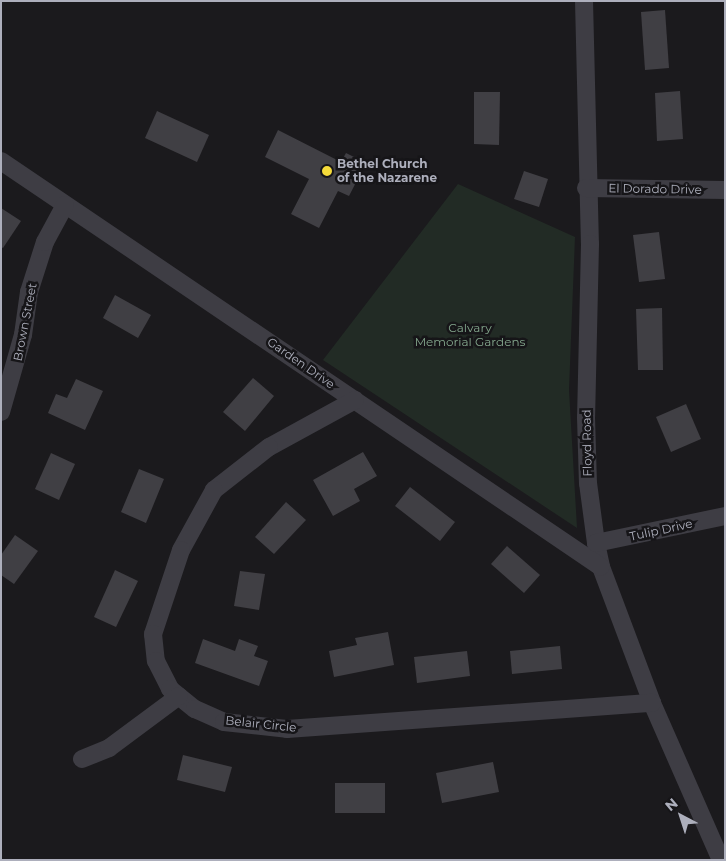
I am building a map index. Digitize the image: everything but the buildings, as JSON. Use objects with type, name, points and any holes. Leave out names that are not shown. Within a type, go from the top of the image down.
[{"type":"street","name":"Floyd Road","points":[[584,1],[586,188],[590,244],[585,328],[588,483],[596,543],[600,567],[652,702],[722,860]]},
{"type":"street","name":"Garden Drive","points":[[1,161],[600,567]]},
{"type":"street","name":"El Dorado Drive","points":[[586,188],[725,190]]},
{"type":"street","name":"Brown Street","points":[[1,412],[23,336],[29,292],[46,242],[65,205]]},
{"type":"street","name":"Belair Circle","points":[[355,400],[237,468],[214,490],[195,522],[153,634],[156,661],[170,689],[195,709],[224,722],[287,729],[652,702]]},
{"type":"street","name":"Tulip Drive","points":[[596,543],[725,516]]},
{"type":"street","points":[[82,759],[109,748],[179,696]]},
{"type":"green space","name":"Calvary Memorial Gardens","points":[[458,184],[575,237],[569,390],[577,528],[323,360]]},
{"type":"place","name":"Bethel Church of the Nazarene","points":[[327,171]]}]
